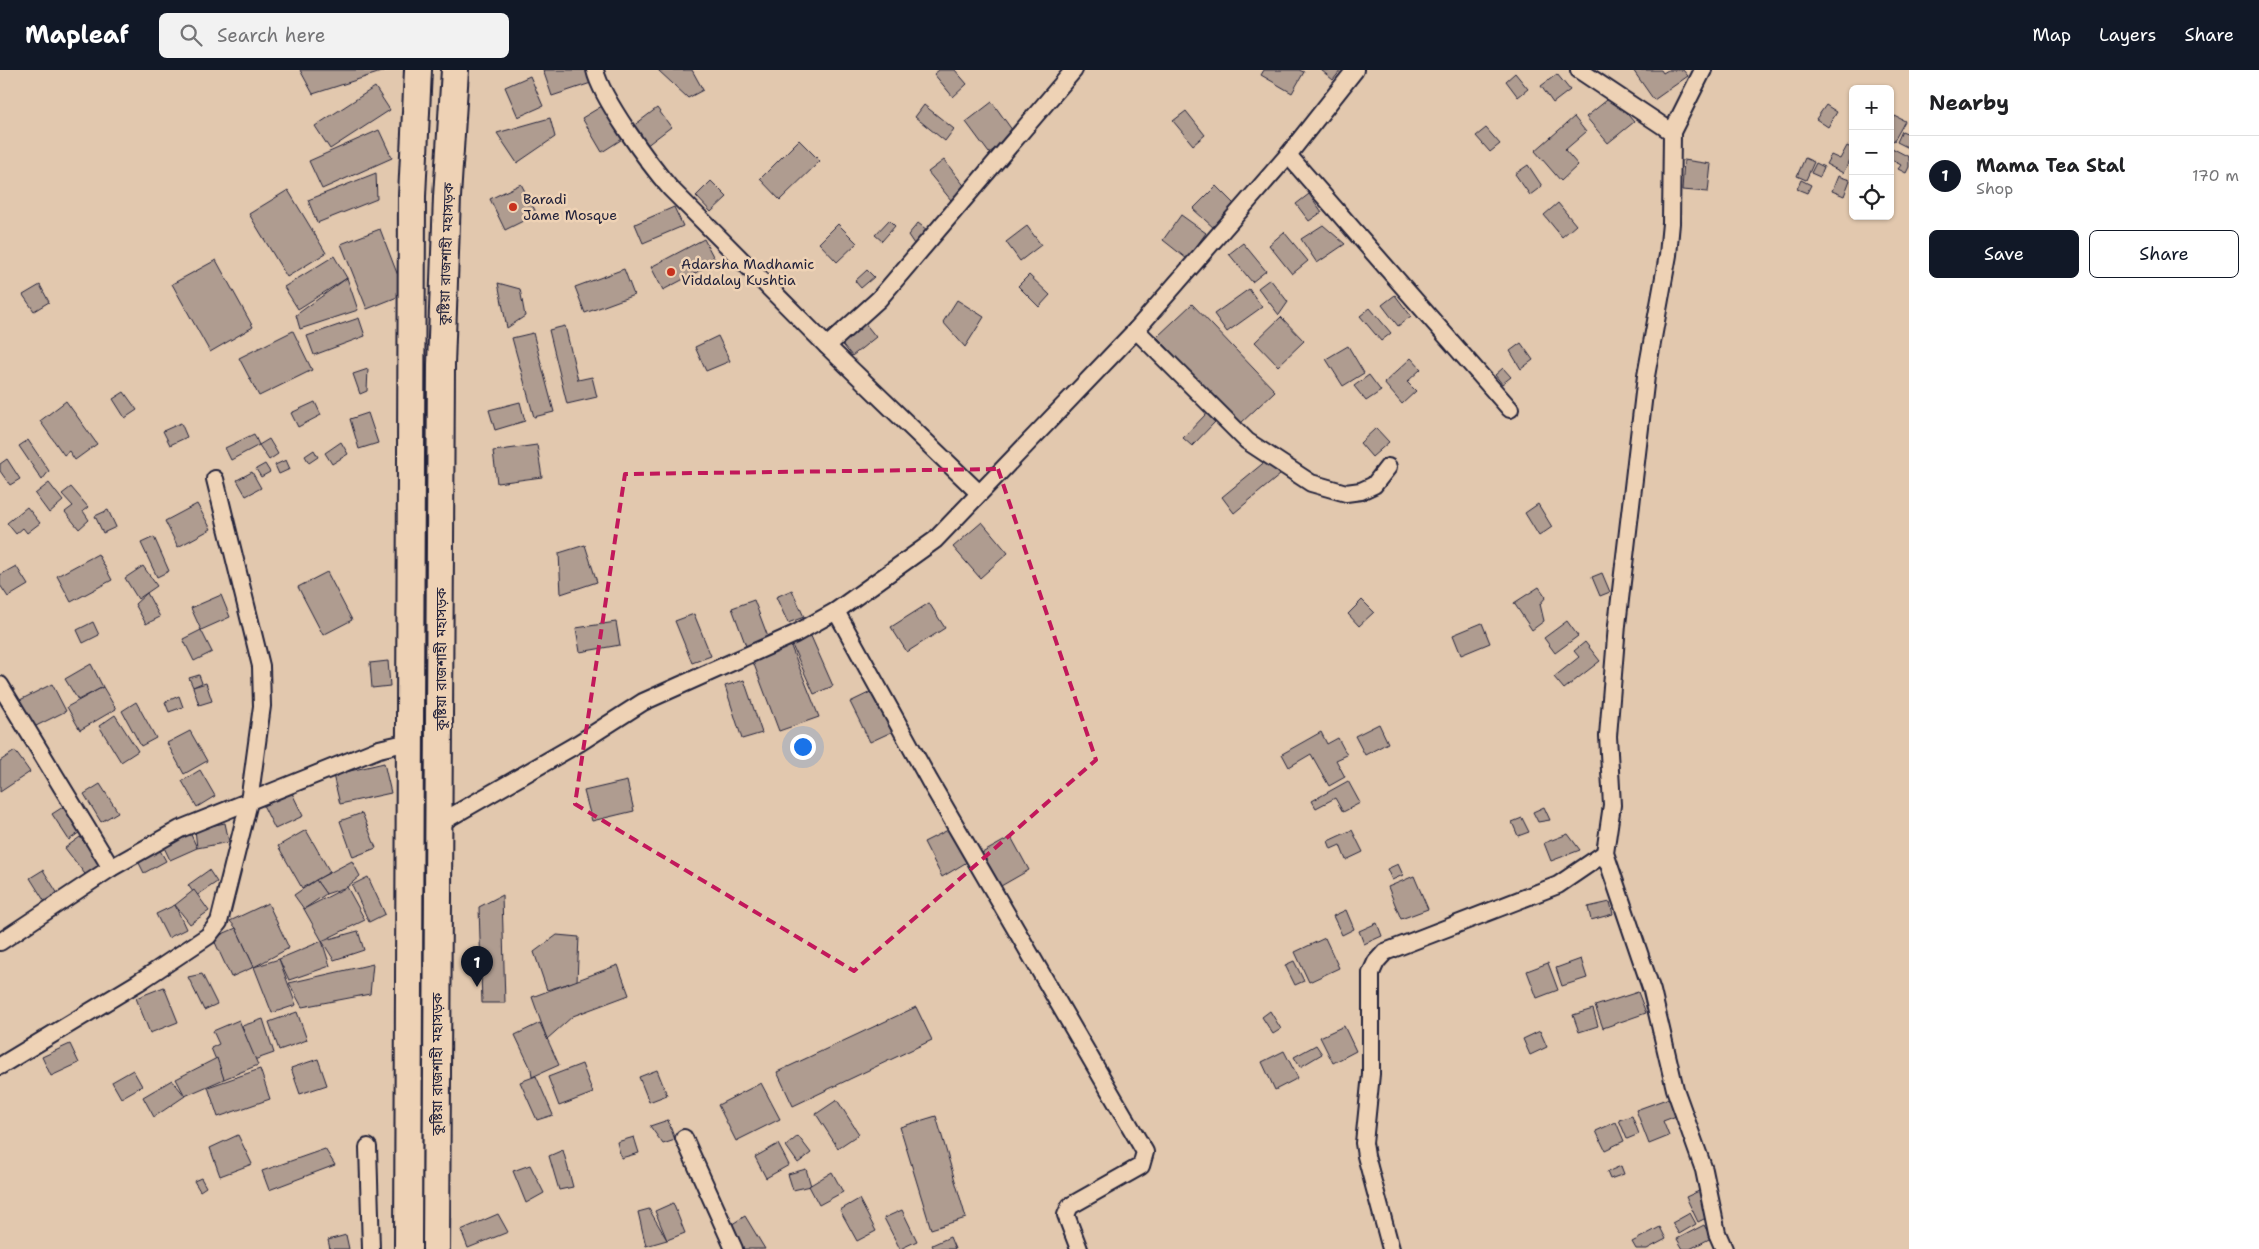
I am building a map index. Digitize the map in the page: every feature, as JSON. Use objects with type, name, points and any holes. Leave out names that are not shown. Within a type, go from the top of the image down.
[{"type":"highway","name":"কুষ্টিয়া রাজশাহী মহাসড়ক","points":[[408,1249],[407,1174],[410,1016],[409,742],[412,639],[412,196],[418,70]]},
{"type":"highway","name":"কুষ্টিয়া রাজশাহী মহাসড়ক","points":[[436,1249],[438,824],[441,643],[441,365],[455,70]]},
{"type":"highway","points":[[412,639],[441,643]]},
{"type":"highway","points":[[410,1016],[438,1018]]},
{"type":"street","points":[[595,70],[598,81],[614,108],[666,183],[827,346],[979,493]]},
{"type":"street","points":[[827,346],[879,299],[1074,70]]},
{"type":"street","points":[[438,824],[579,743],[643,702],[795,634],[836,612],[935,540],[1136,330],[1288,155],[1355,70]]},
{"type":"street","points":[[1579,70],[1672,132]]},
{"type":"street","points":[[1703,70],[1672,132],[1671,223],[1668,255],[1646,376],[1616,634],[1608,736],[1612,805],[1605,853],[1652,991],[1674,1089],[1704,1170],[1717,1233],[1724,1249]]},
{"type":"street","points":[[1288,155],[1510,408]]},
{"type":"street","points":[[1136,330],[1247,441],[1311,483],[1346,494],[1361,491],[1374,485],[1388,467]]},
{"type":"street","points":[[0,1066],[139,982],[208,936],[219,922],[249,802],[262,706],[261,666],[215,478]]},
{"type":"street","points":[[836,612],[929,780],[1145,1152],[1141,1166],[1070,1206],[1066,1215],[1079,1249]]},
{"type":"street","points":[[0,684],[111,868]]},
{"type":"street","points":[[0,942],[111,868],[180,829],[379,749],[409,742]]},
{"type":"street","points":[[1392,1249],[1364,1143],[1371,1074],[1371,973],[1376,962],[1385,952],[1558,885],[1605,853]]},
{"type":"street","points":[[684,1138],[734,1249]]},
{"type":"street","points":[[368,1147],[371,1249]]},
{"type":"highlighted area","points":[[998,469],[1096,760],[854,971],[575,804],[625,474]]},
{"type":"building","points":[[300,70],[384,70],[384,71],[313,94]]},
{"type":"building","points":[[543,70],[590,70],[594,82],[552,96]]},
{"type":"building","points":[[658,70],[692,70],[703,90],[688,98]]},
{"type":"building","points":[[939,70],[955,70],[967,84],[953,97],[934,74]]},
{"type":"building","points":[[1264,70],[1299,70],[1304,72],[1292,93],[1261,75]]},
{"type":"building","points":[[1321,70],[1341,70],[1333,80]]},
{"type":"building","points":[[1633,70],[1661,70],[1663,73],[1668,70],[1683,70],[1688,76],[1654,100]]},
{"type":"building","points":[[1515,73],[1528,89],[1518,97],[1506,81]]},
{"type":"building","points":[[1557,74],[1570,90],[1553,103],[1541,86]]},
{"type":"building","points":[[530,76],[543,106],[518,117],[505,87]]},
{"type":"building","points":[[375,87],[390,110],[330,149],[315,126]]},
{"type":"building","points":[[1612,96],[1634,122],[1608,143],[1586,117]]},
{"type":"building","points":[[992,102],[1015,134],[989,153],[966,122]]},
{"type":"building","points":[[607,103],[627,136],[602,152],[582,118]]},
{"type":"building","points":[[924,105],[954,129],[945,141],[915,117]]},
{"type":"building","points":[[1826,105],[1837,112],[1828,127],[1816,119]]},
{"type":"building","points":[[657,108],[671,127],[646,146],[632,127]]},
{"type":"building","points":[[1186,111],[1205,135],[1193,145],[1173,121]]},
{"type":"building","points":[[1895,116],[1905,121],[1894,141],[1894,130]]},
{"type":"building","points":[[1574,117],[1586,132],[1565,150],[1578,165],[1561,181],[1535,151]]},
{"type":"building","points":[[550,118],[555,137],[517,163],[497,133]]},
{"type":"building","points":[[1486,128],[1500,144],[1490,152],[1476,136]]},
{"type":"building","points":[[379,130],[392,158],[322,189],[309,161]]},
{"type":"building","points":[[1902,131],[1909,134],[1909,148],[1897,142]]},
{"type":"building","points":[[799,140],[820,161],[780,200],[760,179]]},
{"type":"building","points":[[1847,146],[1849,147],[1849,162],[1843,173],[1826,164],[1831,155],[1840,159]]},
{"type":"building","points":[[1894,149],[1909,157],[1909,167],[1906,173],[1898,169],[1901,165],[1894,161]]},
{"type":"building","points":[[1805,158],[1814,162],[1806,180],[1797,176]]},
{"type":"building","points":[[944,160],[966,188],[951,200],[928,172]]},
{"type":"building","points":[[1684,160],[1711,164],[1708,192],[1682,190]]},
{"type":"building","points":[[1816,163],[1824,167],[1820,177],[1811,173]]},
{"type":"building","points":[[1528,165],[1542,186],[1530,195],[1515,174]]},
{"type":"building","points":[[376,173],[377,199],[317,223],[308,200]]},
{"type":"building","points":[[1838,176],[1849,180],[1844,196],[1832,191]]},
{"type":"building","points":[[1801,180],[1811,185],[1807,193],[1797,189]]},
{"type":"building","points":[[711,181],[727,197],[711,212],[696,196]]},
{"type":"building","name":"Baradi Jame Mosque","points":[[521,184],[537,214],[505,230],[490,199]]},
{"type":"building","points":[[1216,186],[1235,205],[1215,229],[1193,209]]},
{"type":"building","points":[[288,190],[326,253],[287,277],[249,214]]},
{"type":"building","points":[[1309,194],[1322,212],[1309,221],[1296,204]]},
{"type":"building","points":[[1558,203],[1576,225],[1562,237],[1544,215]]},
{"type":"building","points":[[674,207],[683,226],[643,243],[635,224]]},
{"type":"building","points":[[1181,215],[1206,233],[1187,259],[1163,240]]},
{"type":"building","points":[[889,220],[895,226],[882,241],[875,235]]},
{"type":"building","points":[[918,223],[931,233],[914,244],[908,235]]},
{"type":"building","points":[[838,224],[857,243],[837,262],[819,243]]},
{"type":"building","points":[[1323,225],[1345,244],[1317,263],[1301,239]]},
{"type":"building","points":[[1027,226],[1041,245],[1020,261],[1006,242]]},
{"type":"building","points":[[380,229],[405,294],[367,309],[341,244]]},
{"type":"building","points":[[1284,232],[1308,261],[1292,274],[1269,245]]},
{"type":"building","points":[[704,239],[716,262],[663,290],[651,267]]},
{"type":"building","points":[[1243,243],[1266,271],[1252,282],[1229,254]]},
{"type":"building","points":[[334,256],[347,278],[298,309],[284,287]]},
{"type":"building","points":[[216,260],[253,327],[210,352],[172,284]]},
{"type":"building","points":[[624,269],[634,295],[585,313],[575,287]]},
{"type":"building","points":[[867,270],[874,277],[861,288],[855,281]]},
{"type":"building","points":[[1029,275],[1050,295],[1039,307],[1018,286]]},
{"type":"building","points":[[347,278],[358,310],[300,329],[296,315]]},
{"type":"building","points":[[1270,279],[1288,302],[1279,315],[1258,288]]},
{"type":"building","points":[[498,283],[520,289],[525,316],[507,328]]},
{"type":"building","points":[[40,285],[49,302],[34,311],[23,295]]},
{"type":"building","points":[[1249,289],[1262,307],[1227,332],[1214,314]]},
{"type":"building","points":[[1395,295],[1411,316],[1398,326],[1382,305]]},
{"type":"building","points":[[957,300],[984,317],[965,347],[943,322]]},
{"type":"building","points":[[1192,304],[1275,391],[1240,424],[1157,337]]},
{"type":"building","points":[[1370,308],[1391,333],[1381,341],[1360,316]]},
{"type":"building","points":[[1281,317],[1304,341],[1278,366],[1255,342]]},
{"type":"building","points":[[359,318],[365,336],[314,355],[307,336]]},
{"type":"building","points":[[864,322],[876,337],[852,356],[840,341]]},
{"type":"building","points":[[565,326],[578,380],[592,377],[597,397],[567,404],[549,330]]},
{"type":"building","points":[[293,331],[312,370],[259,396],[239,358]]},
{"type":"building","points":[[533,333],[554,412],[534,417],[512,338]]},
{"type":"building","points":[[718,336],[730,361],[706,371],[695,347]]},
{"type":"building","points":[[1521,343],[1533,360],[1521,369],[1510,351]]},
{"type":"building","points":[[1348,346],[1364,373],[1343,386],[1326,359]]},
{"type":"building","points":[[1411,358],[1421,369],[1407,382],[1416,391],[1402,404],[1384,383]]},
{"type":"building","points":[[1503,368],[1511,377],[1502,384],[1495,375]]},
{"type":"building","points":[[368,369],[367,391],[360,394],[353,374]]},
{"type":"building","points":[[1369,375],[1381,391],[1366,401],[1354,386]]},
{"type":"building","points":[[124,392],[137,410],[125,418],[113,399]]},
{"type":"building","points":[[66,401],[97,444],[75,460],[69,451],[64,455],[40,421]]},
{"type":"building","points":[[315,402],[321,415],[298,427],[291,413]]},
{"type":"building","points":[[520,402],[525,421],[495,430],[489,410]]},
{"type":"building","points":[[368,413],[378,443],[359,449],[350,419]]},
{"type":"building","points":[[1207,413],[1215,422],[1192,446],[1183,438]]},
{"type":"building","points":[[181,423],[187,437],[170,445],[163,431]]},
{"type":"building","points":[[1376,428],[1389,442],[1372,457],[1360,443]]},
{"type":"building","points":[[254,434],[259,445],[231,460],[225,448]]},
{"type":"building","points":[[269,439],[278,454],[269,460],[259,445]]},
{"type":"building","points":[[28,440],[49,471],[42,480],[19,446]]},
{"type":"building","points":[[341,442],[348,454],[332,464],[325,453]]},
{"type":"building","points":[[537,445],[542,477],[497,483],[493,451]]},
{"type":"building","points":[[314,450],[318,457],[309,463],[305,456]]},
{"type":"building","points":[[7,459],[20,479],[10,485],[0,471],[0,464]]},
{"type":"building","points":[[286,460],[290,469],[279,474],[275,465]]},
{"type":"building","points":[[1267,460],[1280,475],[1234,513],[1222,497]]},
{"type":"building","points":[[265,464],[270,472],[261,477],[256,469]]},
{"type":"building","points":[[252,472],[261,488],[246,496],[237,480]]},
{"type":"building","points":[[49,483],[63,501],[49,513],[35,494]]},
{"type":"building","points":[[71,487],[88,507],[83,511],[89,520],[79,529],[65,512],[73,506],[62,494]]},
{"type":"building","points":[[197,504],[211,529],[178,547],[165,521]]},
{"type":"building","points":[[1538,504],[1552,527],[1539,536],[1525,513]]},
{"type":"building","points":[[27,507],[40,523],[27,533],[23,528],[16,534],[7,523]]},
{"type":"building","points":[[108,510],[116,527],[103,533],[95,516]]},
{"type":"building","points":[[982,522],[1008,553],[980,578],[953,547]]},
{"type":"building","points":[[154,537],[169,571],[157,577],[141,543]]},
{"type":"building","points":[[585,545],[597,582],[561,594],[559,553]]},
{"type":"building","points":[[98,554],[112,580],[71,602],[57,576]]},
{"type":"building","points":[[16,566],[28,585],[8,597],[0,585],[0,575]]},
{"type":"building","points":[[143,566],[157,586],[138,599],[125,578]]},
{"type":"building","points":[[327,572],[352,620],[323,635],[298,587]]},
{"type":"building","points":[[1602,573],[1610,592],[1600,596],[1592,577]]},
{"type":"building","points":[[1539,587],[1546,597],[1540,604],[1544,621],[1532,630],[1514,603]]},
{"type":"building","points":[[792,590],[804,617],[788,623],[776,597]]},
{"type":"building","points":[[147,593],[160,617],[146,624],[135,604]]},
{"type":"building","points":[[221,595],[230,617],[201,630],[191,608]]},
{"type":"building","points":[[754,600],[768,637],[746,646],[732,608]]},
{"type":"building","points":[[1362,600],[1374,612],[1359,626],[1348,614]]},
{"type":"building","points":[[929,603],[945,628],[907,652],[891,627]]},
{"type":"building","points":[[694,614],[711,656],[692,663],[675,621]]},
{"type":"building","points":[[1567,621],[1578,636],[1555,653],[1544,638]]},
{"type":"building","points":[[93,622],[99,635],[83,643],[77,630]]},
{"type":"building","points":[[616,622],[620,645],[580,652],[576,628]]},
{"type":"building","points":[[1482,623],[1490,643],[1461,655],[1453,635]]},
{"type":"building","points":[[201,630],[212,652],[194,661],[183,639]]},
{"type":"building","points":[[810,634],[833,686],[814,694],[791,643]]},
{"type":"building","points":[[1585,642],[1600,661],[1564,689],[1554,677],[1579,657],[1574,651]]},
{"type":"building","points":[[790,644],[819,717],[779,731],[752,659]]},
{"type":"building","points":[[388,661],[390,686],[372,688],[370,663]]},
{"type":"building","points":[[91,664],[103,687],[78,700],[65,679]]},
{"type":"building","points":[[199,675],[202,683],[193,687],[189,678]]},
{"type":"building","points":[[744,680],[762,733],[742,739],[725,686]]},
{"type":"building","points":[[206,683],[212,701],[199,705],[193,687]]},
{"type":"building","points":[[52,684],[66,711],[34,727],[20,700]]},
{"type":"building","points":[[103,687],[116,709],[80,730],[67,707]]},
{"type":"building","points":[[877,689],[898,729],[870,742],[850,702]]},
{"type":"building","points":[[179,696],[183,707],[169,712],[165,702]]},
{"type":"building","points":[[136,702],[156,738],[141,746],[122,711]]},
{"type":"building","points":[[115,715],[138,751],[121,762],[99,726]]},
{"type":"building","points":[[1379,724],[1388,743],[1365,755],[1355,736]]},
{"type":"building","points":[[190,731],[207,761],[184,774],[167,743]]},
{"type":"building","points":[[1321,732],[1327,744],[1338,738],[1347,755],[1336,760],[1345,777],[1329,786],[1311,754],[1289,767],[1282,754]]},
{"type":"building","points":[[15,751],[30,772],[0,792],[0,761]]},
{"type":"building","points":[[384,763],[391,793],[340,804],[333,775]]},
{"type":"building","points":[[200,770],[215,796],[197,807],[182,781]]},
{"type":"building","points":[[627,781],[634,811],[592,821],[584,791]]},
{"type":"building","points":[[1348,781],[1360,803],[1343,812],[1335,798],[1316,808],[1312,801]]},
{"type":"building","points":[[100,784],[118,812],[101,822],[84,794]]},
{"type":"building","points":[[290,789],[303,816],[275,829],[262,803]]},
{"type":"building","points":[[63,807],[80,832],[69,840],[52,814]]},
{"type":"building","points":[[1544,807],[1550,820],[1538,822],[1533,812]]},
{"type":"building","points":[[362,813],[376,848],[353,857],[340,821]]},
{"type":"building","points":[[1522,818],[1529,832],[1518,836],[1512,822]]},
{"type":"building","points":[[225,823],[229,842],[197,848],[195,829]]},
{"type":"building","points":[[956,826],[972,859],[942,877],[924,842]]},
{"type":"building","points":[[188,828],[197,848],[170,860],[161,841]]},
{"type":"building","points":[[306,830],[330,872],[302,888],[278,846]]},
{"type":"building","points":[[1352,830],[1363,852],[1346,860],[1340,845],[1331,849],[1328,841]]},
{"type":"building","points":[[1568,834],[1580,850],[1551,861],[1544,843]]},
{"type":"building","points":[[80,837],[103,867],[88,878],[65,848]]},
{"type":"building","points":[[1011,837],[1029,870],[1001,886],[982,853]]},
{"type":"building","points":[[157,845],[166,861],[144,873],[136,857]]},
{"type":"building","points":[[352,861],[360,876],[347,887],[326,894],[316,880]]},
{"type":"building","points":[[1398,864],[1403,875],[1392,880],[1387,869]]},
{"type":"building","points":[[43,870],[58,894],[45,902],[30,878]]},
{"type":"building","points":[[209,870],[217,882],[196,896],[188,885]]},
{"type":"building","points":[[1414,876],[1428,909],[1401,919],[1388,887]]},
{"type":"building","points":[[368,877],[385,914],[369,922],[352,885]]},
{"type":"building","points":[[316,880],[326,894],[304,909],[294,895]]},
{"type":"building","points":[[347,887],[365,920],[322,941],[304,909]]},
{"type":"building","points":[[194,890],[209,911],[190,924],[175,905]]},
{"type":"building","points":[[502,895],[505,1003],[482,1003],[479,907]]},
{"type":"building","points":[[1610,902],[1613,914],[1591,920],[1588,907]]},
{"type":"building","points":[[268,903],[289,948],[254,967],[236,928],[230,921]]},
{"type":"building","points":[[175,905],[186,929],[168,938],[156,914]]},
{"type":"building","points":[[1346,910],[1354,929],[1342,935],[1333,916]]},
{"type":"building","points":[[1377,923],[1382,936],[1364,944],[1359,931]]},
{"type":"building","points":[[236,928],[254,967],[231,977],[213,938]]},
{"type":"building","points":[[358,931],[364,950],[334,960],[322,941]]},
{"type":"building","points":[[557,935],[579,937],[577,981],[547,990],[534,952]]},
{"type":"building","points":[[1325,938],[1339,968],[1309,982],[1295,952]]},
{"type":"building","points":[[322,941],[330,966],[289,980],[279,959]]},
{"type":"building","points":[[279,959],[296,1005],[272,1013],[254,967]]},
{"type":"building","points":[[1581,959],[1587,978],[1562,986],[1556,968]]},
{"type":"building","points":[[1294,961],[1304,981],[1295,985],[1285,965]]},
{"type":"building","points":[[1548,963],[1558,990],[1537,998],[1527,971]]},
{"type":"building","points":[[373,964],[370,994],[302,1007],[289,983]]},
{"type":"building","points":[[618,965],[629,995],[573,1016],[547,1039],[532,997]]},
{"type":"building","points":[[202,974],[217,1004],[204,1010],[188,977]]},
{"type":"building","points":[[164,987],[178,1022],[150,1033],[136,998]]},
{"type":"building","points":[[1638,992],[1646,1013],[1603,1028],[1595,1006]]},
{"type":"building","points":[[916,1007],[932,1040],[793,1106],[777,1072]]},
{"type":"building","points":[[1593,1009],[1598,1026],[1579,1032],[1573,1015]]},
{"type":"building","points":[[1270,1011],[1281,1029],[1273,1034],[1262,1017]]},
{"type":"building","points":[[297,1012],[307,1040],[279,1050],[269,1022]]},
{"type":"building","points":[[263,1019],[274,1053],[254,1060],[242,1026]]},
{"type":"building","points":[[239,1020],[258,1065],[224,1079],[211,1048],[219,1044],[213,1031]]},
{"type":"building","points":[[540,1023],[559,1065],[532,1077],[531,1069],[515,1035]]},
{"type":"building","points":[[1344,1026],[1356,1051],[1333,1063],[1320,1037]]},
{"type":"building","points":[[1540,1031],[1547,1047],[1530,1055],[1523,1039]]},
{"type":"building","points":[[70,1044],[79,1063],[51,1076],[42,1057]]},
{"type":"building","points":[[1316,1045],[1322,1054],[1300,1067],[1294,1057]]},
{"type":"building","points":[[1284,1051],[1298,1078],[1275,1090],[1262,1062]]},
{"type":"building","points":[[217,1058],[224,1079],[185,1096],[176,1079]]},
{"type":"building","points":[[318,1059],[327,1085],[300,1094],[291,1068]]},
{"type":"building","points":[[582,1064],[593,1093],[559,1106],[548,1077]]},
{"type":"building","points":[[260,1069],[270,1099],[218,1117],[208,1087]]},
{"type":"building","points":[[133,1070],[142,1086],[121,1098],[112,1082]]},
{"type":"building","points":[[657,1070],[667,1095],[649,1102],[639,1077]]},
{"type":"building","points":[[536,1076],[553,1115],[537,1120],[520,1082]]},
{"type":"building","points":[[172,1080],[185,1096],[154,1117],[143,1097]]},
{"type":"building","points":[[761,1083],[780,1119],[736,1141],[718,1105]]},
{"type":"building","points":[[1672,1097],[1679,1115],[1663,1121],[1669,1136],[1649,1144],[1636,1110]]},
{"type":"building","points":[[837,1100],[859,1134],[838,1148],[816,1114]]},
{"type":"building","points":[[936,1116],[966,1218],[931,1229],[900,1127]]},
{"type":"building","points":[[1632,1116],[1639,1134],[1627,1139],[1619,1120]]},
{"type":"building","points":[[668,1120],[675,1140],[663,1144],[650,1126]]},
{"type":"building","points":[[1616,1122],[1624,1141],[1605,1150],[1596,1131]]},
{"type":"building","points":[[238,1135],[252,1164],[220,1176],[210,1148]]},
{"type":"building","points":[[798,1136],[811,1153],[798,1163],[786,1146]]},
{"type":"building","points":[[634,1137],[639,1153],[621,1158],[617,1142]]},
{"type":"building","points":[[778,1144],[789,1165],[766,1178],[755,1157]]},
{"type":"building","points":[[325,1149],[335,1165],[269,1190],[262,1171]]},
{"type":"building","points":[[563,1150],[573,1187],[559,1190],[549,1156]]},
{"type":"building","points":[[530,1165],[544,1193],[526,1203],[513,1171]]},
{"type":"building","points":[[1621,1166],[1624,1174],[1610,1179],[1607,1172]]},
{"type":"building","points":[[806,1169],[811,1186],[793,1190],[788,1174]]},
{"type":"building","points":[[832,1172],[843,1192],[819,1205],[809,1186]]},
{"type":"building","points":[[201,1178],[206,1187],[200,1191],[194,1181]]},
{"type":"building","points":[[1699,1191],[1710,1216],[1698,1222],[1686,1197]]},
{"type":"building","points":[[859,1199],[876,1231],[857,1241],[840,1210]]},
{"type":"building","points":[[673,1203],[685,1233],[667,1240],[655,1211]]},
{"type":"building","points":[[649,1209],[667,1240],[646,1246],[638,1212]]},
{"type":"building","points":[[902,1210],[917,1241],[900,1249],[884,1218]]},
{"type":"building","points":[[1690,1213],[1696,1224],[1679,1234],[1672,1223]]},
{"type":"building","points":[[498,1214],[508,1232],[468,1248],[461,1230]]},
{"type":"building","points":[[745,1216],[765,1249],[739,1249],[726,1228]]},
{"type":"building","points":[[1704,1225],[1711,1238],[1690,1249],[1683,1249],[1677,1239]]},
{"type":"building","points":[[1660,1227],[1666,1239],[1647,1249],[1636,1249],[1632,1242]]},
{"type":"building","points":[[346,1235],[349,1249],[330,1249],[328,1240]]},
{"type":"building","points":[[950,1237],[955,1249],[934,1249],[932,1245]]},
{"type":"place","name":"Baradi Jame Mosque","points":[[513,207]]},
{"type":"place","name":"Adarsha Madhamic Viddalay Kushtia","points":[[671,272]]},
{"type":"place","name":"Mama Tea Stal","points":[[477,987]]}]
